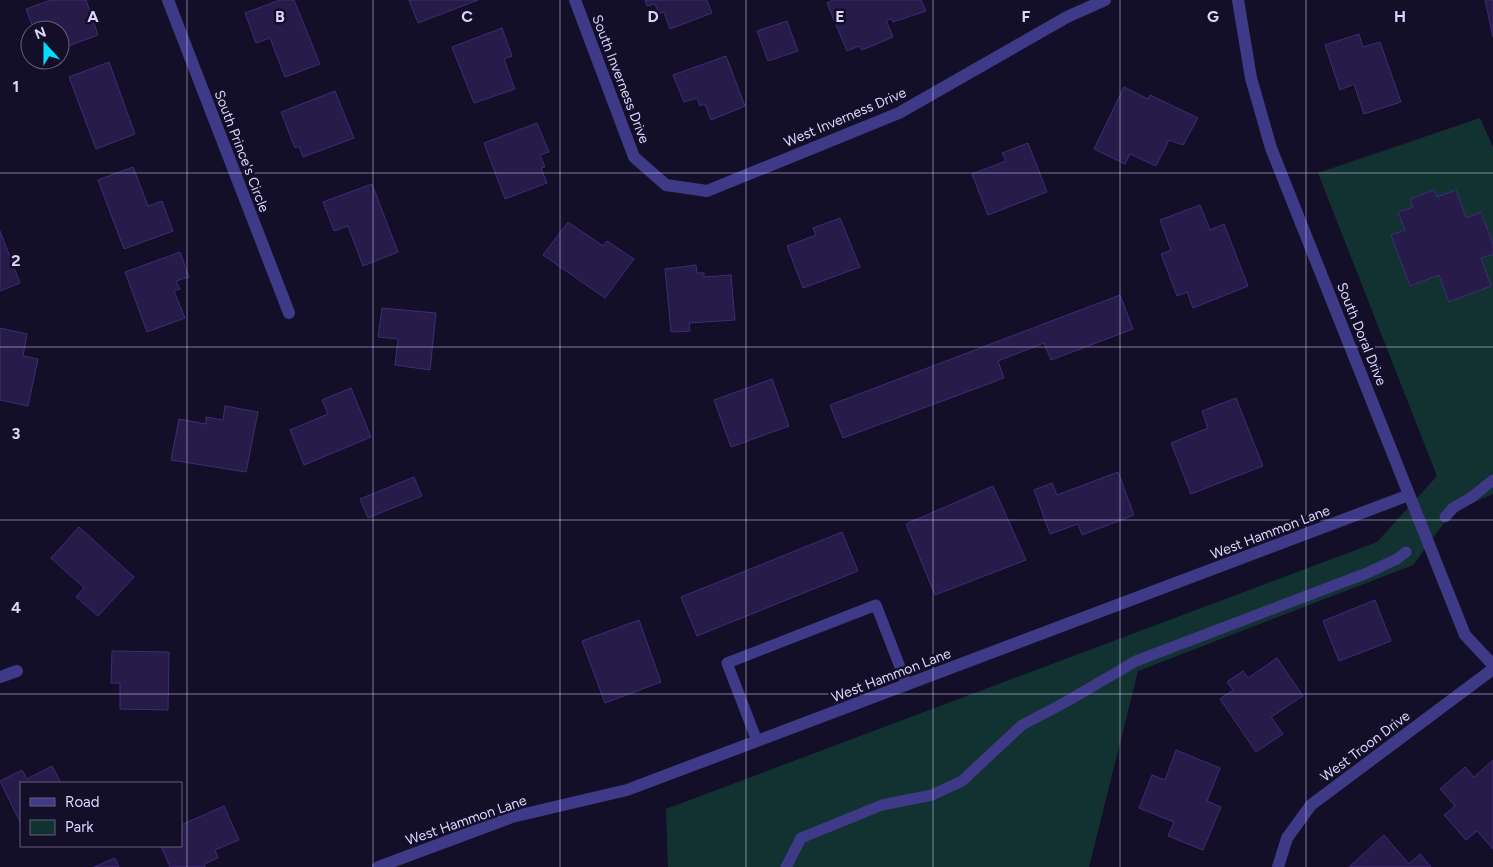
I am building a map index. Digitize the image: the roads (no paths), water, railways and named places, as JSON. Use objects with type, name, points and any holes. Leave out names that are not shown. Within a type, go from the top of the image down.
[{"type":"street","name":"South Prince's Circle","points":[[168,0],[289,313]]},
{"type":"street","name":"South Inverness Drive","points":[[575,0],[634,158],[666,185]]},
{"type":"street","name":"West Inverness Drive","points":[[666,185],[707,191],[899,113],[1067,17],[1105,0]]},
{"type":"street","name":"South Doral Drive","points":[[1238,0],[1251,78],[1271,148],[1465,635],[1493,665]]},
{"type":"street","name":"West Hammon Lane","points":[[378,867],[512,817],[626,790],[1410,495]]},
{"type":"street","name":"West Troon Drive","points":[[1278,867],[1286,838],[1311,806],[1493,669]]},
{"type":"street","points":[[0,677],[18,671]]},
{"type":"lane","points":[[1445,517],[1453,508],[1472,497],[1493,480]]},
{"type":"lane","points":[[786,867],[801,838],[882,805],[932,795],[962,781],[1022,725],[1136,661],[1367,574],[1397,559],[1406,552]]},
{"type":"lane","points":[[758,741],[727,663],[876,605],[907,685]]}]
